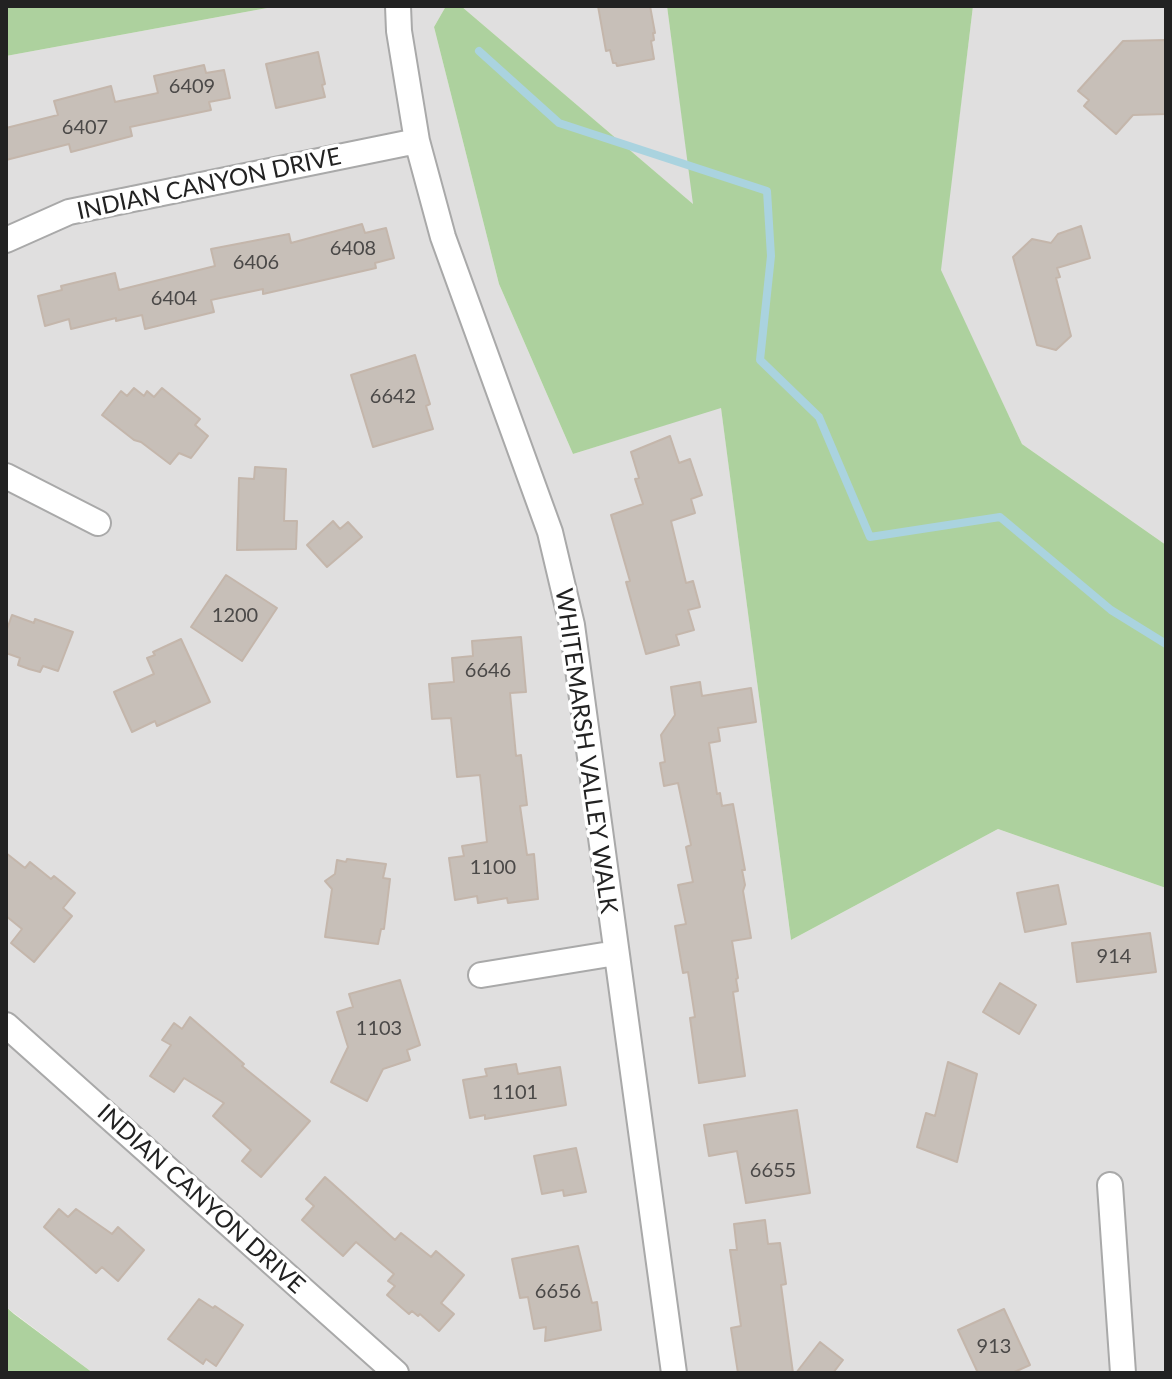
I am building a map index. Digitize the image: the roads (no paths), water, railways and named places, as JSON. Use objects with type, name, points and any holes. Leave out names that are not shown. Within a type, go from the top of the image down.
[{"type":"street","name":"WHITEMARSH VALLEY WALK","points":[[398,6],[399,31],[417,141],[443,237],[550,532],[572,625],[674,1373]]},
{"type":"street","name":"INDIAN CANYON DRIVE","points":[[6,240],[69,212],[417,141]]},
{"type":"street","points":[[6,476],[98,523]]},
{"type":"street","points":[[481,975],[616,953]]},
{"type":"street","name":"INDIAN CANYON DRIVE","points":[[6,1025],[396,1373]]},
{"type":"street","points":[[1110,1185],[1123,1373]]},
{"type":"waterway","points":[[479,51],[559,123],[767,191],[771,256],[760,360],[819,417],[870,537],[1000,517],[1111,610],[1166,644]]}]
